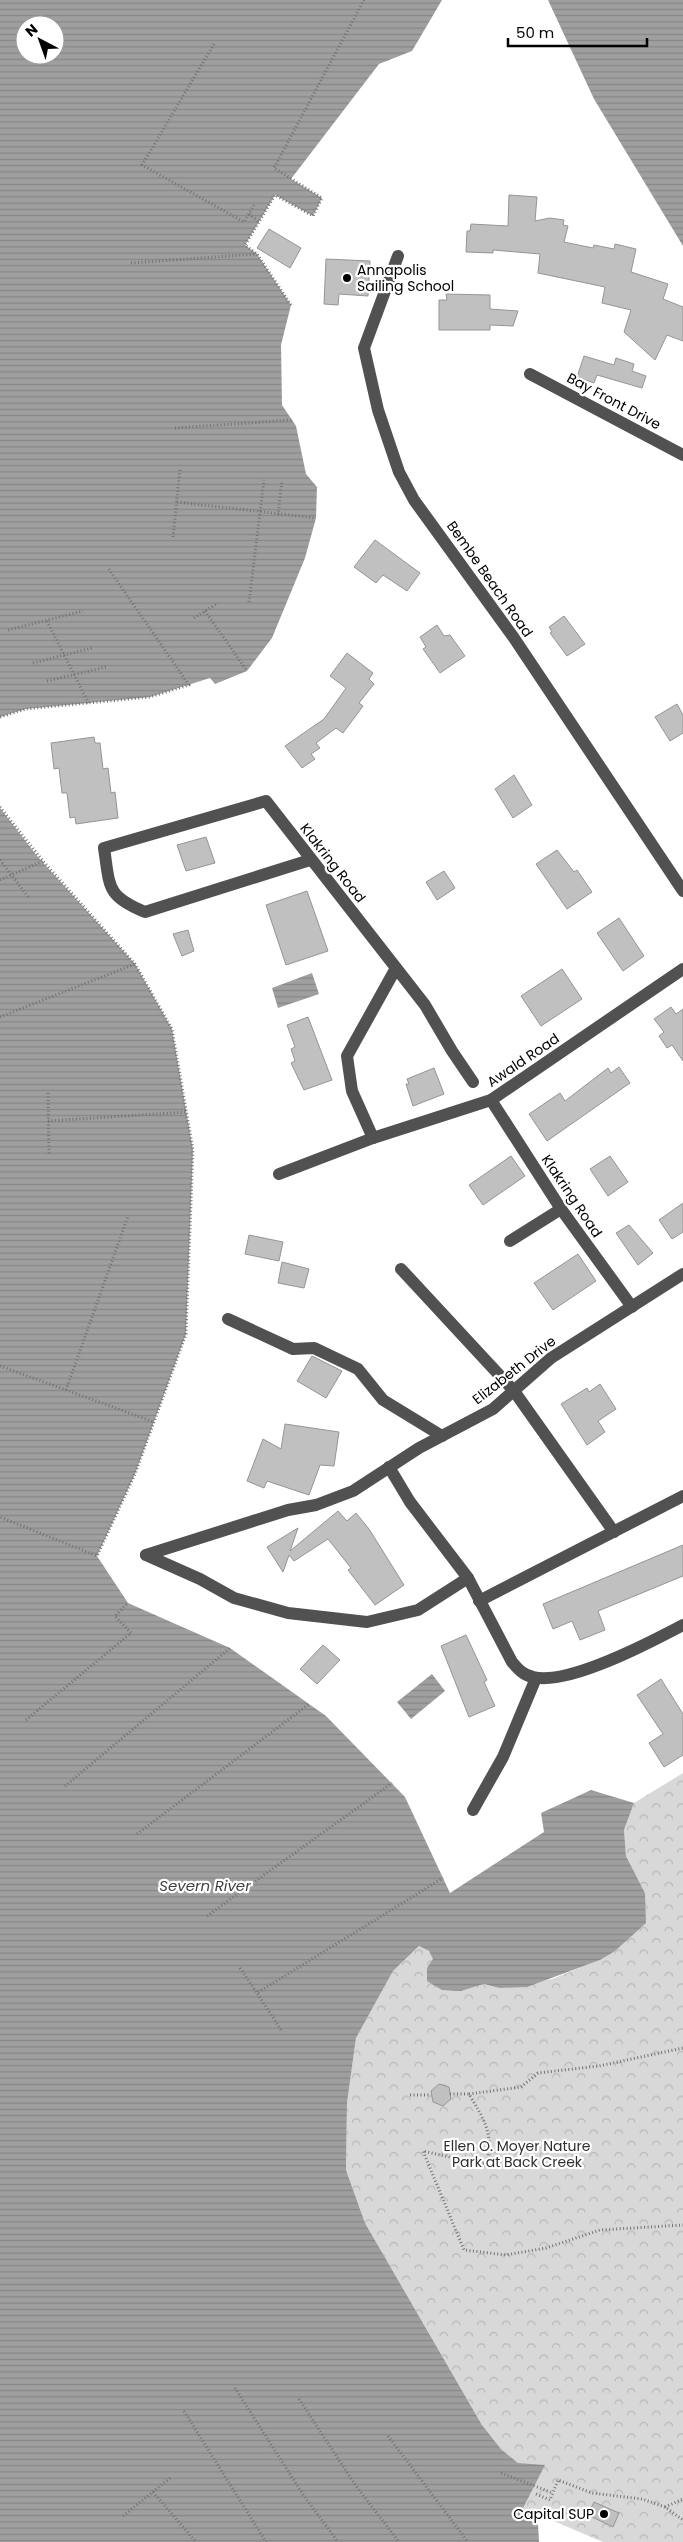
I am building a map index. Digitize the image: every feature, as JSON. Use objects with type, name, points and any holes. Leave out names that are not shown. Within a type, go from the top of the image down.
[{"type":"street","name":"Bembe Beach Road","points":[[398,256],[364,348],[378,410],[400,472],[414,500],[508,630],[683,891]]},
{"type":"street","name":"Bay Front Drive","points":[[530,374],[683,456]]},
{"type":"street","name":"Klakring Road","points":[[310,860],[145,912],[126,904],[110,888],[104,848],[266,801],[310,860],[425,1005],[452,1052],[473,1082]]},
{"type":"street","points":[[373,1138],[352,1090],[347,1056],[396,968]]},
{"type":"street","name":"Awald Road","points":[[279,1174],[373,1138],[491,1100],[683,969]]},
{"type":"street","name":"Klakring Road","points":[[491,1100],[561,1209],[632,1307]]},
{"type":"street","points":[[510,1241],[561,1209]]},
{"type":"street","points":[[401,1269],[514,1391],[614,1532]]},
{"type":"street","name":"Elizabeth Drive","points":[[468,1578],[418,1610],[367,1622],[288,1613],[234,1598],[200,1579],[146,1556],[288,1510],[316,1505],[353,1491],[442,1436],[493,1409],[551,1358],[683,1274]]},
{"type":"street","points":[[228,1319],[293,1349],[314,1348],[358,1369],[383,1400],[442,1436]]},
{"type":"street","points":[[389,1468],[410,1502],[468,1578],[512,1662],[521,1672],[536,1678],[560,1676],[619,1658],[683,1625]]},
{"type":"street","points":[[479,1601],[683,1496]]},
{"type":"street","points":[[473,1810],[503,1757],[536,1678]]},
{"type":"path","points":[[291,305],[257,254],[245,245],[276,194],[313,216],[322,198],[274,168],[364,0]]},
{"type":"path","points":[[214,44],[142,165],[244,222],[254,205]]},
{"type":"path","points":[[249,214],[259,222]]},
{"type":"path","points":[[131,263],[257,254]]},
{"type":"path","points":[[175,428],[292,420]]},
{"type":"path","points":[[173,537],[180,469]]},
{"type":"path","points":[[249,602],[264,480]]},
{"type":"path","points":[[278,515],[282,481]]},
{"type":"path","points":[[177,502],[316,518]]},
{"type":"path","points":[[0,717],[26,709],[150,697],[189,685],[108,568]]},
{"type":"path","points":[[194,618],[218,603]]},
{"type":"path","points":[[8,630],[83,611]]},
{"type":"path","points":[[205,611],[247,671]]},
{"type":"path","points":[[47,621],[89,704]]},
{"type":"path","points":[[33,663],[92,648]]},
{"type":"path","points":[[47,681],[106,667]]},
{"type":"path","points":[[0,807],[44,861],[135,964],[172,1030],[193,1150],[186,1334],[135,1474],[97,1556],[0,1517]]},
{"type":"path","points":[[0,860],[28,898]]},
{"type":"path","points":[[0,880],[44,861]]},
{"type":"path","points":[[0,1018],[135,964]]},
{"type":"path","points":[[48,1093],[49,1155]]},
{"type":"path","points":[[48,1120],[186,1112]]},
{"type":"path","points":[[66,1390],[128,1216]]},
{"type":"path","points":[[0,1366],[154,1422]]},
{"type":"path","points":[[26,1720],[131,1633],[116,1616],[128,1603]]},
{"type":"path","points":[[65,1786],[230,1648]]},
{"type":"path","points":[[137,1834],[309,1704]]},
{"type":"path","points":[[207,1916],[392,1783]]},
{"type":"path","points":[[257,1993],[444,1878]]},
{"type":"path","points":[[240,1968],[280,2030]]},
{"type":"path","points":[[450,2094],[469,2094],[521,2086],[538,2074],[599,2066],[683,2048]]},
{"type":"path","points":[[410,2094],[432,2095]]},
{"type":"path","points":[[469,2094],[482,2116],[492,2144],[487,2161],[480,2164],[423,2151],[464,2250],[506,2255],[546,2248],[600,2230],[683,2225]]},
{"type":"path","points":[[235,2388],[304,2496],[338,2542]]},
{"type":"path","points":[[299,2399],[356,2486],[399,2542]]},
{"type":"path","points":[[184,2411],[266,2542]]},
{"type":"path","points":[[388,2436],[468,2542]]},
{"type":"path","points":[[501,2473],[553,2493]]},
{"type":"path","points":[[123,2516],[170,2478]]},
{"type":"path","points":[[536,2494],[550,2500],[558,2480],[592,2493],[642,2499],[664,2507],[683,2520]]},
{"type":"path","points":[[152,2492],[196,2542]]},
{"type":"path","points":[[664,2507],[683,2499]]},
{"type":"green space","name":"Ellen O. Moyer Nature Park at Back Creek","points":[[683,1773],[683,2542],[603,2542],[523,2508],[518,2463],[501,2449],[482,2425],[365,2223],[346,2170],[347,2103],[356,2038],[393,1971],[419,1946],[429,1951],[461,1991],[484,1984],[499,1988],[552,1979],[599,1960],[645,1893],[626,1856],[624,1830],[634,1803]]},
{"type":"water","points":[[0,0],[442,0],[412,51],[379,64],[291,179],[322,198],[313,216],[275,195],[245,245],[257,254],[291,305],[281,345],[282,405],[296,426],[306,474],[317,487],[316,518],[305,558],[272,638],[247,671],[215,684],[210,678],[150,697],[26,709],[0,717]]},
{"type":"water","points":[[548,0],[683,0],[683,246],[594,99]]},
{"type":"water","name":"Severn River","points":[[0,808],[38,857],[135,964],[172,1029],[193,1150],[186,1334],[135,1474],[97,1556],[128,1603],[230,1648],[326,1716],[405,1797],[450,1893],[544,1832],[541,1813],[591,1790],[634,1803],[624,1830],[626,1856],[645,1893],[646,1923],[615,1951],[600,1960],[527,1987],[499,1988],[484,1984],[461,1991],[442,1990],[427,1981],[427,1968],[433,1959],[429,1951],[419,1946],[393,1971],[356,2038],[347,2103],[346,2170],[365,2223],[482,2425],[501,2449],[518,2463],[545,2465],[523,2508],[538,2524],[539,2542],[0,2542]]},
{"type":"water","points":[[312,973],[319,994],[278,1008],[272,988]]},
{"type":"water","points":[[432,1674],[445,1691],[411,1719],[397,1702]]},
{"type":"building","points":[[509,195],[537,197],[535,221],[550,218],[564,220],[563,225],[568,226],[564,242],[593,248],[594,245],[614,249],[615,244],[636,249],[631,272],[668,284],[663,299],[683,307],[683,341],[667,335],[655,360],[624,332],[631,310],[602,303],[605,287],[538,273],[540,254],[493,250],[493,253],[466,252],[467,231],[470,231],[471,224],[508,226]]},
{"type":"building","points":[[269,229],[301,248],[290,268],[257,248]]},
{"type":"building","name":"Annapolis Sailing School","points":[[326,259],[370,261],[368,296],[339,294],[338,305],[324,304]]},
{"type":"building","points":[[446,294],[490,295],[490,309],[518,311],[513,326],[490,325],[490,330],[439,330],[439,300],[447,300]]},
{"type":"building","points":[[584,356],[614,365],[616,358],[634,364],[632,371],[646,376],[642,388],[597,375],[594,383],[577,377]]},
{"type":"building","points":[[375,540],[420,573],[407,591],[383,575],[376,583],[354,567]]},
{"type":"building","points":[[564,616],[585,644],[567,656],[550,633],[552,632],[549,627]]},
{"type":"building","points":[[437,625],[444,636],[450,635],[465,656],[440,673],[423,649],[426,647],[420,637]]},
{"type":"building","points":[[347,653],[373,673],[369,679],[374,684],[359,703],[363,706],[343,733],[336,728],[316,743],[320,748],[311,754],[315,759],[302,768],[285,746],[324,719],[346,688],[330,676]]},
{"type":"building","points":[[677,704],[683,715],[683,733],[670,741],[655,717]]},
{"type":"building","points":[[94,737],[95,743],[100,743],[103,769],[108,768],[111,793],[115,792],[118,818],[76,824],[75,817],[70,818],[67,793],[62,793],[59,768],[54,769],[51,743]]},
{"type":"building","points":[[514,775],[532,805],[513,818],[495,789]]},
{"type":"building","points":[[206,837],[215,863],[186,871],[177,845]]},
{"type":"building","points":[[557,850],[574,872],[577,870],[592,892],[567,909],[536,864]]},
{"type":"building","points":[[444,871],[455,888],[437,900],[426,882]]},
{"type":"building","points":[[307,891],[328,951],[286,965],[266,905]]},
{"type":"building","points":[[619,918],[644,956],[623,971],[597,933]]},
{"type":"building","points":[[188,930],[194,951],[182,956],[173,934]]},
{"type":"building","points":[[562,969],[582,999],[541,1026],[521,996]]},
{"type":"building","points":[[671,1007],[676,1014],[683,1009],[683,1061],[672,1045],[667,1048],[659,1036],[664,1032],[654,1019]]},
{"type":"building","points":[[308,1017],[332,1080],[304,1090],[291,1063],[295,1061],[291,1049],[295,1047],[287,1025]]},
{"type":"building","points":[[619,1067],[630,1083],[547,1141],[529,1114],[560,1093],[565,1101],[608,1068],[611,1073]]},
{"type":"building","points":[[434,1068],[444,1094],[413,1106],[406,1084],[409,1084],[407,1079]]},
{"type":"building","points":[[511,1156],[525,1176],[483,1205],[469,1185]]},
{"type":"building","points":[[610,1156],[628,1182],[608,1196],[590,1169]]},
{"type":"building","points":[[683,1203],[683,1232],[672,1239],[659,1220]]},
{"type":"building","points":[[629,1225],[653,1253],[638,1265],[616,1233]]},
{"type":"building","points":[[249,1235],[283,1242],[279,1261],[245,1254]]},
{"type":"building","points":[[578,1254],[596,1281],[553,1310],[534,1283]]},
{"type":"building","points":[[282,1262],[309,1269],[304,1288],[278,1283]]},
{"type":"building","points":[[312,1356],[342,1371],[326,1398],[297,1381]]},
{"type":"building","points":[[600,1384],[616,1409],[598,1421],[605,1432],[587,1445],[561,1404],[587,1388],[589,1392]]},
{"type":"building","points":[[285,1424],[339,1432],[334,1466],[320,1465],[309,1495],[267,1481],[264,1488],[247,1481],[263,1439],[281,1449]]},
{"type":"building","points":[[338,1511],[347,1521],[356,1513],[369,1529],[404,1585],[375,1605],[348,1570],[351,1568],[328,1539],[294,1561],[289,1555],[283,1572],[267,1547],[298,1528],[290,1551]]},
{"type":"building","points":[[683,1545],[683,1576],[598,1611],[605,1630],[580,1640],[572,1621],[553,1629],[543,1604]]},
{"type":"building","points":[[466,1635],[487,1680],[484,1682],[495,1706],[469,1717],[441,1646]]},
{"type":"building","points":[[323,1645],[340,1660],[317,1684],[300,1669]]},
{"type":"building","points":[[661,1679],[683,1714],[683,1755],[664,1767],[649,1743],[663,1734],[637,1695]]},
{"type":"building","points":[[439,2084],[449,2087],[451,2099],[443,2106],[433,2102],[431,2091]]},
{"type":"building","name":"Capital SUP","points":[[594,2502],[619,2513],[613,2527],[588,2515]]},
{"type":"place","name":"Annapolis Sailing School","points":[[347,278]]},
{"type":"place","name":"Capital SUP","points":[[604,2514]]}]
